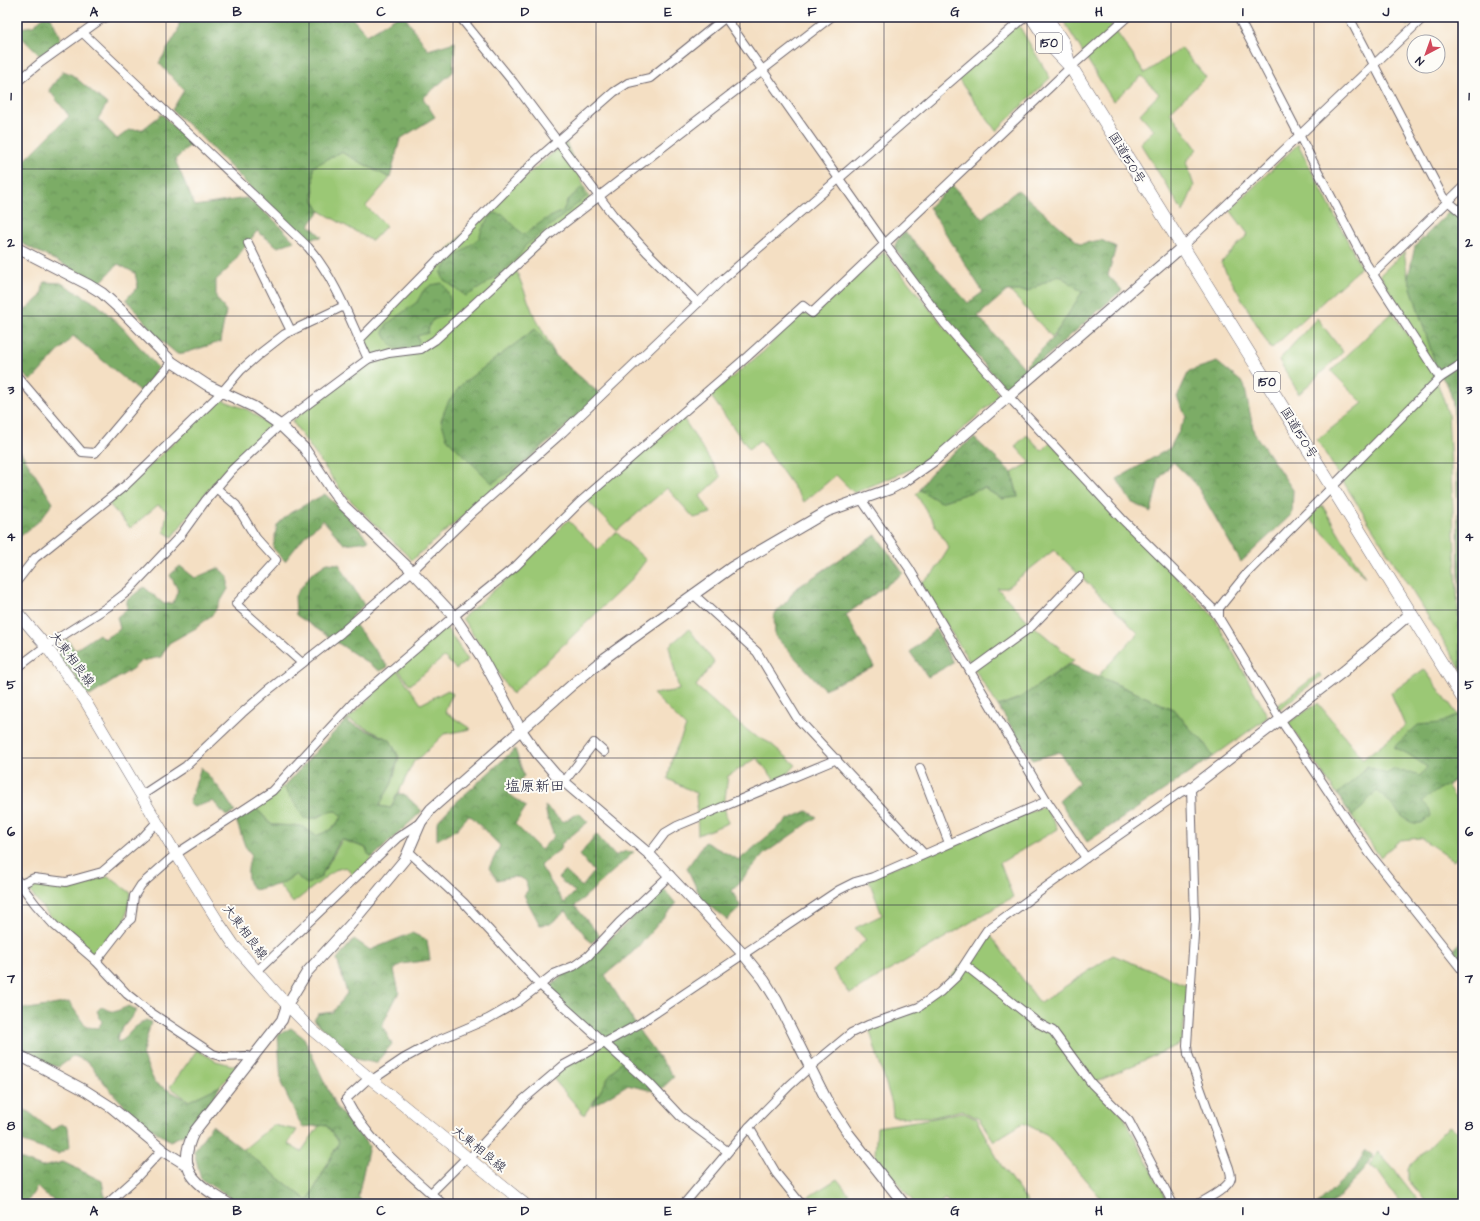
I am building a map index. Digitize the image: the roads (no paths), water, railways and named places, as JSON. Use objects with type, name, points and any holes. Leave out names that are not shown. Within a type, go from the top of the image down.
[{"type":"highway","name":"国道150号","points":[[1032,17],[1052,47],[1071,67],[1463,698]]},
{"type":"highway","name":"国道150号","points":[[1046,17],[1063,43],[1071,67]]},
{"type":"main road","name":"大東相良線","points":[[17,612],[46,646],[84,699],[176,854],[234,945],[287,1005],[312,1030],[525,1204]]},
{"type":"street","points":[[17,82],[40,63],[107,17]]},
{"type":"street","points":[[460,17],[513,82],[618,220],[648,253],[698,303]]},
{"type":"street","points":[[359,340],[534,162],[614,92],[628,84],[650,78],[726,17],[762,71],[885,244],[945,324],[1008,396],[1122,519],[1210,607],[1219,618],[1280,719],[1370,854],[1463,971]]},
{"type":"street","points":[[17,668],[46,646],[109,606],[128,591],[180,536],[216,488],[232,470],[280,425],[368,359],[389,353],[421,349],[435,340],[549,235],[831,17]]},
{"type":"street","points":[[142,795],[186,766],[242,713],[341,633],[412,571],[474,511],[563,432],[722,280],[1025,17]]},
{"type":"street","points":[[96,961],[124,925],[131,919],[134,896],[141,885],[176,854],[272,791],[354,702],[454,616],[516,566],[580,502],[748,356],[803,306],[812,313],[1071,67],[1127,17]]},
{"type":"street","points":[[1238,17],[1366,262],[1440,378]]},
{"type":"street","points":[[1349,17],[1442,197],[1463,214]]},
{"type":"street","points":[[257,971],[397,838],[420,822],[431,809],[605,658],[732,567],[828,511],[890,489],[923,469],[952,446],[1182,247],[1424,17]]},
{"type":"street","points":[[83,33],[308,247],[332,280],[368,359]]},
{"type":"street","points":[[1373,274],[1463,186]]},
{"type":"street","points":[[248,243],[291,331]]},
{"type":"street","points":[[17,248],[102,293],[122,311],[172,362],[207,385],[254,407],[280,425],[304,448],[344,505],[412,571],[454,616],[482,658],[521,730],[537,753],[555,774],[649,854],[743,954],[764,980],[777,1001],[826,1099],[848,1133],[904,1204]]},
{"type":"street","points":[[17,581],[35,558],[126,485],[222,392],[241,370],[258,355],[285,334],[344,306]]},
{"type":"street","points":[[17,376],[82,452],[95,453],[172,362]]},
{"type":"street","points":[[1219,618],[1219,608],[1248,572],[1440,378],[1463,363]]},
{"type":"street","points":[[216,488],[236,505],[256,538],[276,560],[236,604],[302,663]]},
{"type":"street","points":[[861,499],[909,568],[1046,801],[1086,858]]},
{"type":"street","points":[[970,671],[1032,626],[1079,577]]},
{"type":"street","points":[[693,594],[757,652],[797,718],[924,854]]},
{"type":"street","points":[[684,1204],[727,1151],[790,1085],[851,1033],[868,1025],[919,1007],[940,992],[957,976],[988,930],[1086,858],[1181,792],[1191,788],[1344,671],[1411,613]]},
{"type":"street","points":[[564,782],[594,744],[604,752]]},
{"type":"street","points":[[649,854],[665,833],[677,826],[837,760]]},
{"type":"street","points":[[920,768],[949,843]]},
{"type":"street","points":[[1191,788],[1195,919],[1187,1045],[1188,1054],[1231,1177],[1229,1183],[1223,1188],[1198,1204]]},
{"type":"street","points":[[431,1193],[468,1158],[524,1099],[564,1065],[639,1024],[734,962],[743,954],[839,890],[855,882],[873,877],[1046,801]]},
{"type":"street","points":[[158,822],[102,872],[66,882],[34,878],[18,884],[54,925],[96,961],[127,994],[147,1010],[213,1054],[223,1057],[247,1056],[251,1059]]},
{"type":"street","points":[[229,1204],[204,1188],[193,1178],[188,1166],[187,1157],[188,1144],[194,1132],[282,1020],[287,1005],[307,972],[351,924],[405,859],[420,822]]},
{"type":"street","points":[[408,851],[464,903],[540,985],[649,1083],[680,1116],[727,1151]]},
{"type":"street","points":[[443,1204],[393,1160],[370,1136],[352,1111],[346,1099],[371,1079],[403,1059],[434,1042],[488,1019],[518,1002],[554,974],[574,966],[588,956],[670,875]]},
{"type":"street","points":[[964,965],[1038,1023],[1053,1031],[1092,1084],[1129,1121],[1173,1204]]},
{"type":"street","points":[[17,1054],[65,1079],[111,1107],[162,1150],[188,1166]]},
{"type":"street","points":[[749,1127],[776,1173],[801,1204]]},
{"type":"street","points":[[107,1204],[135,1179],[162,1150]]},
{"type":"district","name":"塩原新田","points":[[535,786]]}]
